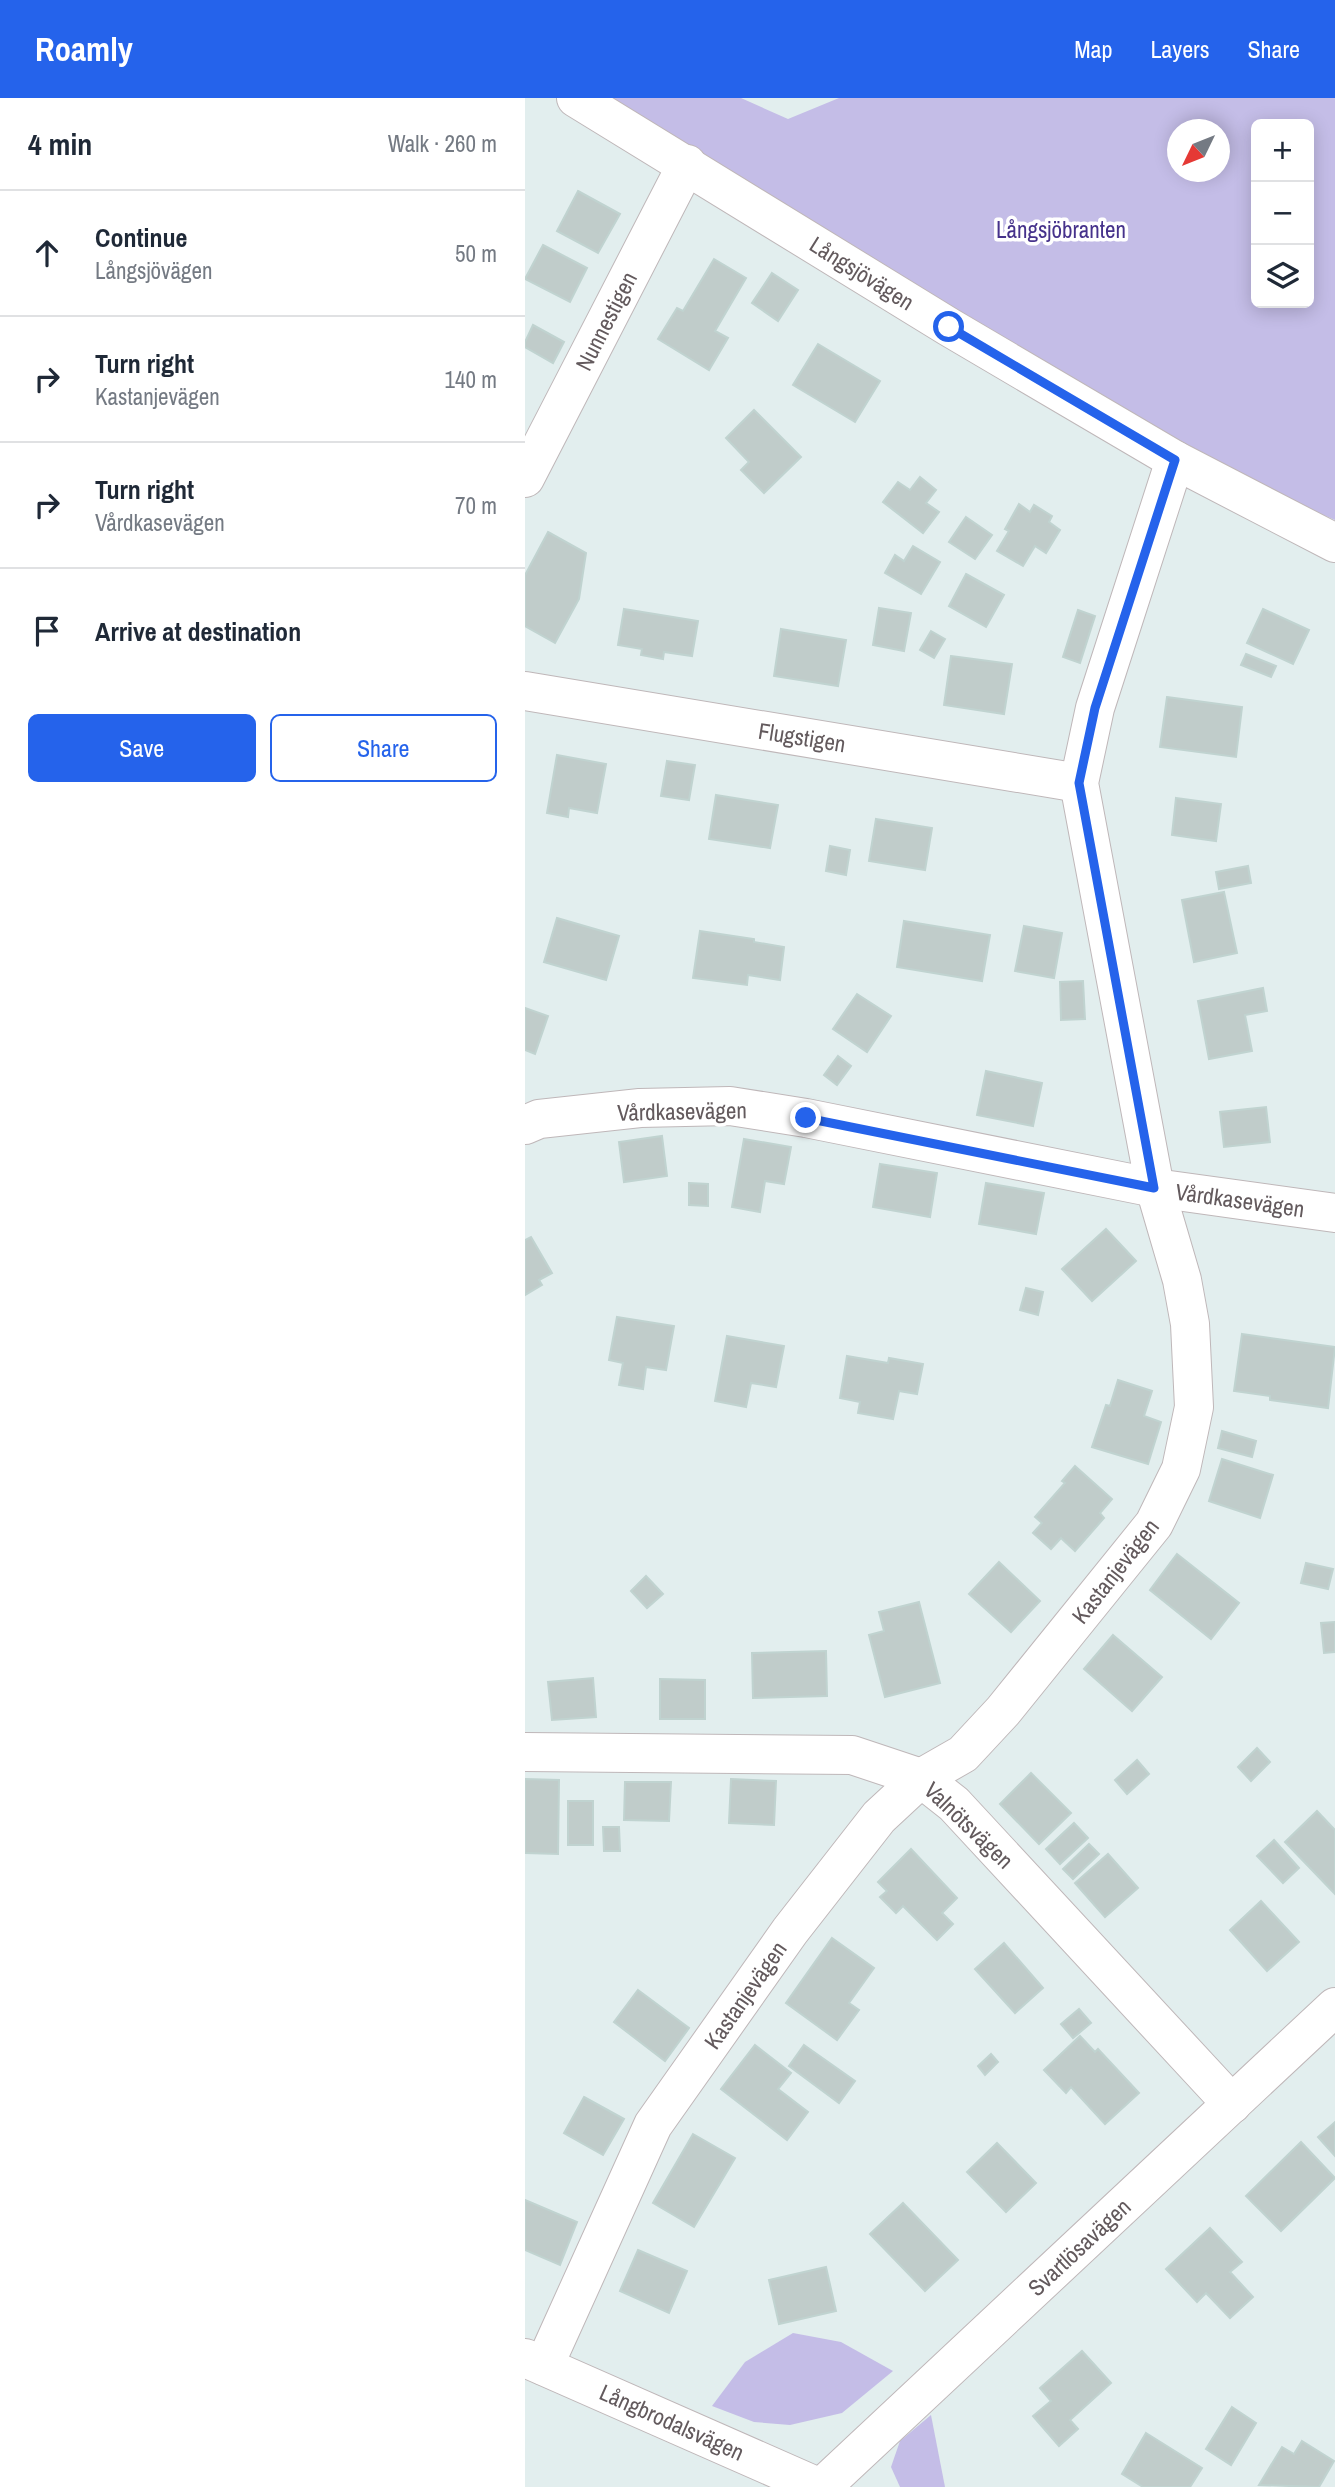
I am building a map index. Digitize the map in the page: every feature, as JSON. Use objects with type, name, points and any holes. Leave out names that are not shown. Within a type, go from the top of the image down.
[{"type":"street","name":"Långsjövägen","points":[[576,98],[949,327],[1175,460],[1335,543]]},
{"type":"street","name":"Nunnestigen","points":[[525,478],[687,164]]},
{"type":"street","name":"Kastanjevägen","points":[[535,2362],[653,2125],[790,1931],[879,1817],[921,1778],[963,1754],[1003,1711],[1154,1524],[1181,1469],[1194,1408],[1190,1324],[1182,1280],[1154,1188],[1079,783],[1095,708],[1175,460]]},
{"type":"street","name":"Flugstigen","points":[[525,691],[1079,783]]},
{"type":"street","name":"Vårdkasevägen","points":[[525,1125],[539,1119],[640,1108],[730,1106],[806,1118],[1154,1188],[1335,1213]]},
{"type":"street","name":"Valnötsvägen","points":[[525,1752],[852,1755],[921,1778],[954,1804],[1232,2104]]},
{"type":"street","name":"Svartlösavägen","points":[[820,2487],[1335,2007]]},
{"type":"street","name":"Långbrodalsvägen","points":[[535,2362],[820,2487]]},
{"type":"green space","name":"Långsjöbranten","points":[[594,98],[741,98],[788,119],[839,98],[1335,98],[1335,520],[1180,453]]},
{"type":"green space","points":[[793,2333],[841,2342],[893,2371],[842,2413],[790,2425],[754,2422],[712,2406],[745,2362]]},
{"type":"green space","points":[[931,2415],[945,2487],[900,2487],[891,2467],[900,2441]]},
{"type":"building","points":[[578,191],[620,214],[598,253],[557,231]]},
{"type":"building","points":[[543,245],[587,268],[570,302],[525,279]]},
{"type":"building","points":[[714,259],[746,278],[715,331],[728,338],[709,370],[658,339],[677,308],[683,311]]},
{"type":"building","points":[[772,273],[798,290],[778,321],[752,303]]},
{"type":"building","points":[[533,325],[564,342],[553,363],[525,347]]},
{"type":"building","points":[[818,344],[880,381],[855,422],[793,385]]},
{"type":"building","points":[[754,410],[801,457],[764,493],[741,470],[749,462],[726,438]]},
{"type":"building","points":[[920,477],[936,490],[926,503],[939,512],[923,533],[883,502],[898,482],[910,490]]},
{"type":"building","points":[[1019,504],[1030,512],[1034,505],[1052,516],[1049,522],[1060,530],[1046,553],[1035,546],[1023,566],[997,551],[1009,531],[1005,529]]},
{"type":"building","points":[[966,517],[992,535],[975,559],[949,542]]},
{"type":"building","points":[[548,532],[586,553],[579,599],[555,643],[525,626],[525,575]]},
{"type":"building","points":[[913,546],[940,562],[921,594],[885,573],[895,555],[904,561]]},
{"type":"building","points":[[966,574],[1004,595],[986,627],[949,606]]},
{"type":"building","points":[[879,608],[911,613],[904,651],[873,645]]},
{"type":"building","points":[[624,609],[698,621],[692,656],[664,652],[663,659],[641,655],[642,649],[618,645]]},
{"type":"building","points":[[1263,609],[1309,630],[1293,664],[1247,643]]},
{"type":"building","points":[[1078,610],[1095,616],[1080,663],[1063,657]]},
{"type":"building","points":[[781,629],[846,640],[838,686],[774,676]]},
{"type":"building","points":[[931,631],[945,639],[934,658],[920,650]]},
{"type":"building","points":[[1246,654],[1276,666],[1271,677],[1241,665]]},
{"type":"building","points":[[951,656],[1012,664],[1004,714],[944,705]]},
{"type":"building","points":[[1167,697],[1242,707],[1236,757],[1160,747]]},
{"type":"building","points":[[557,755],[606,764],[597,813],[569,808],[568,817],[547,813]]},
{"type":"building","points":[[667,761],[695,765],[689,800],[661,796]]},
{"type":"building","points":[[716,795],[778,805],[770,848],[709,839]]},
{"type":"building","points":[[1176,798],[1221,804],[1216,841],[1172,835]]},
{"type":"building","points":[[876,819],[932,828],[925,870],[869,861]]},
{"type":"building","points":[[830,846],[850,850],[846,875],[826,871]]},
{"type":"building","points":[[1248,866],[1251,883],[1219,889],[1216,872]]},
{"type":"building","points":[[1224,892],[1237,953],[1194,962],[1182,900]]},
{"type":"building","points":[[557,918],[619,936],[606,980],[544,962]]},
{"type":"building","points":[[904,921],[990,935],[982,981],[897,967]]},
{"type":"building","points":[[1024,926],[1062,933],[1054,978],[1015,971]]},
{"type":"building","points":[[700,931],[754,939],[754,942],[784,947],[780,980],[748,975],[747,985],[693,978]]},
{"type":"building","points":[[1083,981],[1085,1019],[1061,1020],[1060,982]]},
{"type":"building","points":[[1263,988],[1267,1011],[1245,1015],[1252,1051],[1209,1059],[1198,1001]]},
{"type":"building","points":[[857,994],[891,1016],[867,1052],[833,1029]]},
{"type":"building","points":[[525,1008],[548,1016],[535,1054],[525,1050]]},
{"type":"building","points":[[838,1056],[851,1066],[837,1085],[824,1075]]},
{"type":"building","points":[[986,1071],[1042,1083],[1033,1126],[977,1115]]},
{"type":"building","points":[[1266,1107],[1270,1142],[1224,1147],[1220,1112]]},
{"type":"building","points":[[662,1136],[667,1176],[624,1182],[619,1142]]},
{"type":"building","points":[[744,1139],[791,1147],[784,1184],[765,1181],[760,1212],[732,1207]]},
{"type":"building","points":[[880,1164],[937,1173],[930,1217],[873,1207]]},
{"type":"building","points":[[689,1183],[708,1184],[708,1206],[689,1205]]},
{"type":"building","points":[[986,1183],[1044,1193],[1036,1234],[979,1224]]},
{"type":"building","points":[[1106,1229],[1136,1261],[1092,1301],[1062,1269]]},
{"type":"building","points":[[531,1237],[552,1273],[539,1280],[542,1285],[525,1295],[525,1240]]},
{"type":"building","points":[[1026,1288],[1043,1292],[1038,1315],[1020,1310]]},
{"type":"building","points":[[617,1317],[674,1326],[666,1370],[646,1367],[643,1389],[619,1385],[623,1363],[609,1360]]},
{"type":"building","points":[[1242,1334],[1335,1347],[1328,1408],[1270,1400],[1270,1396],[1234,1391]]},
{"type":"building","points":[[727,1336],[784,1346],[776,1387],[751,1383],[746,1407],[715,1401]]},
{"type":"building","points":[[847,1356],[888,1363],[889,1358],[923,1364],[917,1394],[899,1391],[893,1419],[858,1413],[860,1402],[840,1398]]},
{"type":"building","points":[[1118,1380],[1152,1391],[1144,1416],[1161,1422],[1148,1464],[1092,1447],[1106,1405],[1110,1406]]},
{"type":"building","points":[[1222,1431],[1256,1441],[1252,1457],[1218,1448]]},
{"type":"building","points":[[1222,1459],[1273,1475],[1260,1518],[1209,1501]]},
{"type":"building","points":[[1075,1466],[1112,1499],[1100,1513],[1104,1518],[1075,1551],[1061,1538],[1051,1549],[1033,1533],[1042,1523],[1035,1517],[1065,1483],[1062,1481]]},
{"type":"building","points":[[1177,1554],[1239,1603],[1211,1639],[1150,1590]]},
{"type":"building","points":[[999,1562],[1040,1601],[1011,1632],[969,1594]]},
{"type":"building","points":[[1306,1563],[1333,1569],[1328,1589],[1301,1583]]},
{"type":"building","points":[[646,1576],[663,1594],[647,1608],[631,1591]]},
{"type":"building","points":[[919,1602],[940,1683],[885,1697],[869,1635],[884,1631],[879,1612]]},
{"type":"building","points":[[1335,1622],[1335,1652],[1324,1653],[1321,1623]]},
{"type":"building","points":[[1113,1635],[1162,1677],[1132,1711],[1084,1669]]},
{"type":"building","points":[[826,1651],[827,1696],[753,1698],[752,1653]]},
{"type":"building","points":[[593,1678],[596,1717],[552,1720],[548,1682]]},
{"type":"building","points":[[660,1679],[705,1680],[705,1719],[660,1719]]},
{"type":"building","points":[[1257,1748],[1270,1762],[1251,1781],[1238,1767]]},
{"type":"building","points":[[1137,1760],[1149,1774],[1127,1794],[1115,1780]]},
{"type":"building","points":[[1031,1773],[1071,1813],[1039,1844],[1000,1804]]},
{"type":"building","points":[[525,1779],[559,1780],[558,1854],[525,1853]]},
{"type":"building","points":[[731,1779],[776,1781],[774,1825],[729,1823]]},
{"type":"building","points":[[625,1782],[671,1782],[669,1821],[624,1820]]},
{"type":"building","points":[[568,1801],[593,1801],[593,1845],[568,1845]]},
{"type":"building","points":[[1317,1811],[1335,1830],[1335,1894],[1285,1842]]},
{"type":"building","points":[[1074,1823],[1088,1838],[1060,1864],[1046,1849]]},
{"type":"building","points":[[603,1827],[619,1827],[620,1851],[604,1851]]},
{"type":"building","points":[[1274,1840],[1299,1868],[1283,1883],[1257,1856]]},
{"type":"building","points":[[1089,1844],[1099,1854],[1073,1879],[1063,1869]]},
{"type":"building","points":[[911,1849],[957,1898],[942,1913],[953,1924],[937,1940],[903,1906],[896,1913],[880,1897],[887,1891],[878,1882]]},
{"type":"building","points":[[1108,1854],[1138,1888],[1105,1917],[1075,1883]]},
{"type":"building","points":[[1261,1901],[1299,1942],[1267,1971],[1230,1930]]},
{"type":"building","points":[[832,1938],[874,1968],[849,2003],[859,2010],[837,2040],[786,2003]]},
{"type":"building","points":[[1004,1943],[1043,1988],[1015,2013],[975,1969]]},
{"type":"building","points":[[638,1990],[689,2028],[665,2061],[614,2022]]},
{"type":"building","points":[[1079,2009],[1091,2023],[1073,2038],[1061,2024]]},
{"type":"building","points":[[1080,2036],[1095,2052],[1098,2049],[1139,2093],[1105,2124],[1071,2087],[1066,2093],[1044,2070]]},
{"type":"building","points":[[755,2045],[791,2073],[778,2089],[808,2112],[787,2140],[721,2089]]},
{"type":"building","points":[[804,2045],[855,2081],[839,2103],[789,2066]]},
{"type":"building","points":[[991,2054],[998,2062],[985,2075],[978,2066]]},
{"type":"building","points":[[584,2097],[624,2119],[603,2155],[564,2133]]},
{"type":"building","points":[[1335,2122],[1335,2156],[1318,2137]]},
{"type":"building","points":[[693,2134],[735,2158],[694,2227],[653,2203]]},
{"type":"building","points":[[1301,2142],[1335,2178],[1281,2231],[1246,2196]]},
{"type":"building","points":[[997,2143],[1036,2183],[1006,2212],[967,2172]]},
{"type":"building","points":[[525,2200],[577,2222],[560,2265],[525,2250]]},
{"type":"building","points":[[903,2203],[958,2260],[925,2291],[870,2234]]},
{"type":"building","points":[[1210,2228],[1242,2262],[1230,2272],[1253,2297],[1230,2318],[1206,2293],[1197,2302],[1166,2269]]},
{"type":"building","points":[[638,2250],[687,2271],[669,2313],[620,2291]]},
{"type":"building","points":[[826,2267],[836,2311],[779,2324],[769,2280]]},
{"type":"building","points":[[1082,2351],[1111,2383],[1070,2420],[1078,2429],[1059,2446],[1033,2416],[1051,2401],[1040,2388]]},
{"type":"building","points":[[1232,2407],[1256,2423],[1231,2465],[1206,2449]]},
{"type":"building","points":[[1146,2433],[1202,2468],[1190,2487],[1143,2487],[1122,2474]]},
{"type":"building","points":[[1302,2441],[1334,2461],[1319,2487],[1259,2485],[1282,2447],[1294,2454]]},
{"type":"route","points":[[806,1118],[1154,1188],[1079,783],[1095,708],[1175,460],[949,327]]}]
